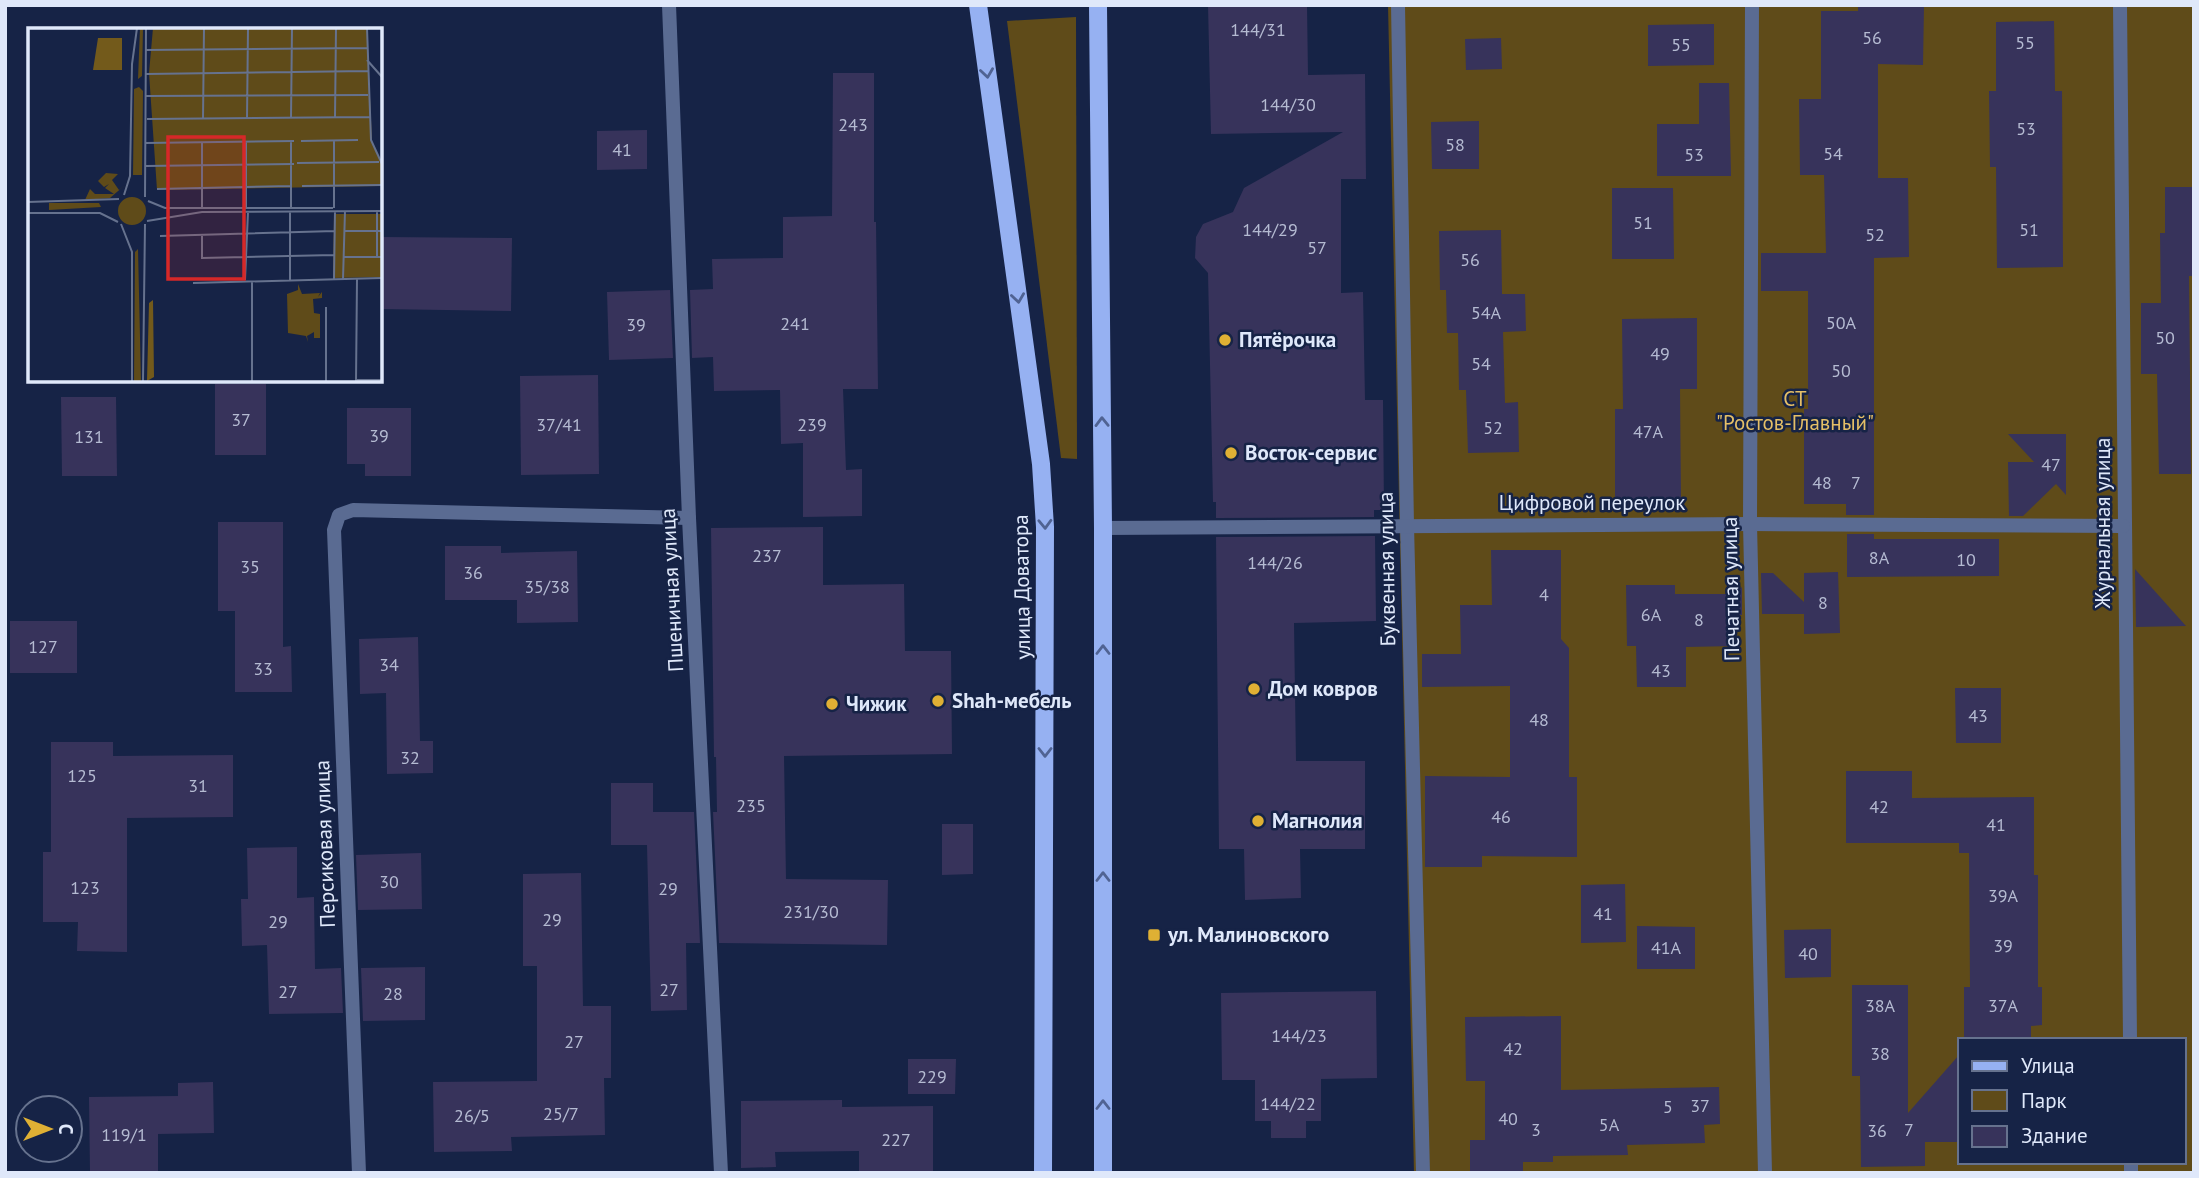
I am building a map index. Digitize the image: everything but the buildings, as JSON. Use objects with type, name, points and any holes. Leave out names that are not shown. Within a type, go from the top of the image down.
[{"type":"main road","name":"улица Доватора","points":[[978,5],[1041,464],[1045,527],[1043,1173]]},
{"type":"main road","points":[[1098,5],[1103,528],[1103,1173]]},
{"type":"street","name":"Пшеничная улица","points":[[670,5],[689,518],[721,1173]]},
{"type":"street","name":"Буквенная улица","points":[[1398,5],[1407,525],[1423,1173]]},
{"type":"street","name":"Печатная улица","points":[[1752,5],[1750,524],[1765,1173]]},
{"type":"street","name":"Журнальная улица","points":[[2120,5],[2130,1038]]},
{"type":"street","name":"Персиковая улица","points":[[359,1173],[334,530],[339,514],[353,510],[689,518]]},
{"type":"street","name":"Цифровой переулок","points":[[1103,528],[1750,524],[2123,526]]},
{"type":"green space","name":"СТ \"Ростов-Главный\"","points":[[1388,5],[2194,5],[2194,1173],[1414,1173]]},
{"type":"green space","points":[[1076,17],[1077,459],[1061,458],[1007,21]]},
{"type":"place","name":"Пятёрочка","points":[[1225,340]]},
{"type":"place","name":"Восток-сервис","points":[[1231,453]]},
{"type":"place","name":"Дом ковров","points":[[1254,689]]},
{"type":"place","name":"Shah-мебель","points":[[938,701]]},
{"type":"place","name":"Чижик","points":[[832,704]]},
{"type":"place","name":"Магнолия","points":[[1258,821]]},
{"type":"place","name":"ул. Малиновского","points":[[1154,935]]}]
